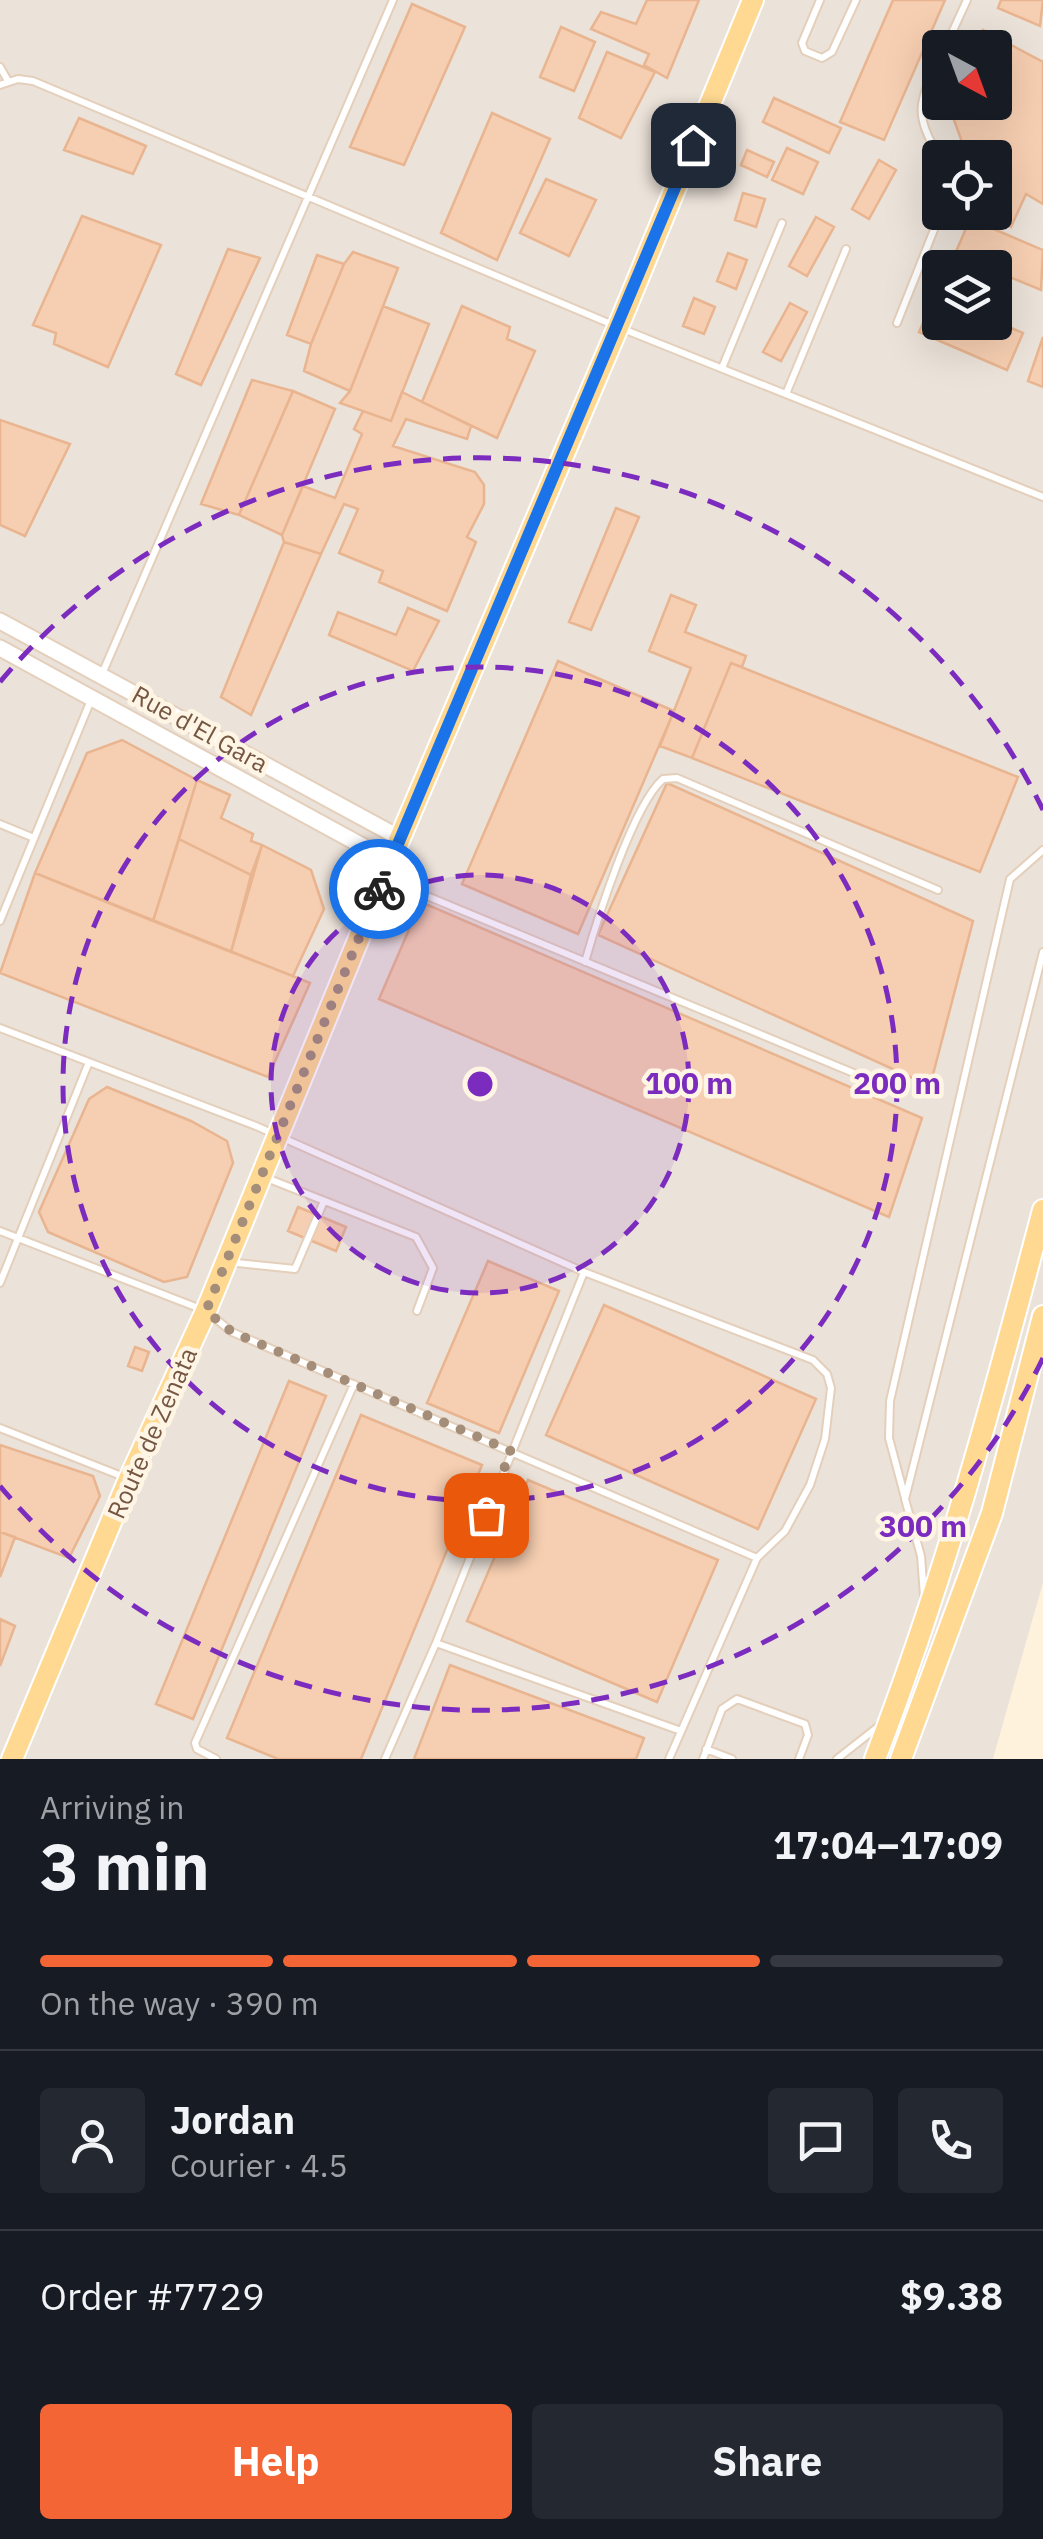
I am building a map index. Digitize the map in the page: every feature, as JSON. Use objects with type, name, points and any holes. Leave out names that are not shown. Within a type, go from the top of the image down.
[{"type":"main road","name":"Route de Zenata","points":[[12,1759],[206,1311],[400,838],[753,0]]},
{"type":"main road","points":[[875,1759],[925,1622],[973,1472],[1043,1210]]},
{"type":"main road","points":[[901,1759],[992,1513],[1043,1316]]},
{"type":"street","name":"Rue d'El Gara","points":[[0,621],[400,838]]},
{"type":"street","name":"Rue d'El Gara","points":[[0,648],[387,870]]},
{"type":"lane","points":[[102,676],[393,0]]},
{"type":"lane","points":[[820,0],[802,43],[804,51],[822,58],[832,52],[856,0]]},
{"type":"lane","points":[[954,30],[968,0]]},
{"type":"lane","points":[[0,67],[4,83],[33,81],[618,326],[1043,498]]},
{"type":"lane","points":[[922,103],[920,117],[929,140]]},
{"type":"lane","points":[[722,368],[782,223]]},
{"type":"lane","points":[[897,323],[934,230]]},
{"type":"lane","points":[[786,394],[846,249]]},
{"type":"lane","points":[[0,921],[92,698]]},
{"type":"lane","points":[[585,962],[600,910],[646,799],[663,779],[677,778],[938,890]]},
{"type":"lane","points":[[0,824],[34,838]]},
{"type":"lane","points":[[925,1622],[921,1556],[889,1438],[890,1401],[1010,879],[1043,850]]},
{"type":"lane","points":[[387,870],[585,962],[897,1092]]},
{"type":"lane","points":[[905,1499],[1043,952]]},
{"type":"lane","points":[[0,1028],[279,1137],[584,1272],[813,1360],[827,1374],[830,1411],[810,1484],[785,1531],[756,1558],[669,1759]]},
{"type":"lane","points":[[0,1283],[89,1062]]},
{"type":"lane","points":[[262,1176],[416,1238],[432,1268],[417,1311]]},
{"type":"lane","points":[[226,1262],[294,1270],[324,1201]]},
{"type":"lane","points":[[0,1231],[206,1311],[232,1332],[756,1558]]},
{"type":"lane","points":[[385,1759],[436,1643],[584,1272]]},
{"type":"lane","points":[[216,1759],[197,1750],[196,1743],[354,1384]]},
{"type":"lane","points":[[0,1428],[130,1479]]},
{"type":"lane","points":[[436,1643],[681,1730]]},
{"type":"lane","points":[[703,1759],[722,1709],[738,1699],[804,1724],[808,1735],[799,1759]]},
{"type":"lane","points":[[837,1759],[892,1716]]},
{"type":"lane","points":[[706,1749],[732,1759]]},
{"type":"shaded area","points":[[0,0],[1043,0],[1043,1583],[993,1759],[0,1759]]},
{"type":"pier","points":[[1043,1583],[1040,1754],[1038,1759],[993,1759]]},
{"type":"building","points":[[647,0],[699,0],[667,78],[644,65],[649,54],[591,29],[601,12],[636,24]]},
{"type":"building","points":[[893,0],[945,0],[932,30],[922,30],[922,53],[884,140],[840,122]]},
{"type":"building","points":[[1001,0],[1043,0],[1040,26],[998,8]]},
{"type":"building","points":[[412,4],[465,27],[404,165],[350,147]]},
{"type":"building","points":[[561,27],[595,42],[574,91],[540,77]]},
{"type":"building","points":[[1012,45],[1043,62],[1043,204],[1026,194],[1012,225],[1012,140],[961,140],[954,120],[1012,120]]},
{"type":"building","points":[[607,52],[655,72],[621,138],[579,118]]},
{"type":"building","points":[[774,98],[841,128],[829,153],[763,122]]},
{"type":"building","points":[[492,113],[550,139],[497,260],[441,233]]},
{"type":"building","points":[[79,118],[146,146],[133,174],[64,150]]},
{"type":"building","points":[[787,148],[818,162],[803,194],[772,180]]},
{"type":"building","points":[[747,150],[774,162],[767,177],[741,165]]},
{"type":"building","points":[[879,160],[896,170],[869,219],[852,209]]},
{"type":"building","points":[[546,179],[596,200],[569,256],[520,233]]},
{"type":"building","points":[[743,193],[765,199],[756,227],[735,220]]},
{"type":"building","points":[[82,216],[161,245],[108,367],[54,344],[56,333],[33,325]]},
{"type":"building","points":[[816,217],[834,227],[807,276],[789,266]]},
{"type":"building","points":[[965,230],[996,230],[1043,250],[1041,290],[1012,278],[1012,250],[957,250]]},
{"type":"building","points":[[228,249],[260,258],[201,385],[176,374]]},
{"type":"building","points":[[353,252],[398,268],[350,391],[304,371],[311,344],[344,264]]},
{"type":"building","points":[[728,253],[747,260],[736,289],[717,281]]},
{"type":"building","points":[[317,255],[344,264],[311,344],[287,335]]},
{"type":"building","points":[[694,298],[715,307],[704,334],[683,326]]},
{"type":"building","points":[[790,303],[807,312],[781,361],[763,352]]},
{"type":"building","points":[[383,306],[429,324],[391,421],[340,403],[350,391]]},
{"type":"building","points":[[462,306],[510,327],[507,339],[535,351],[497,438],[422,402]]},
{"type":"building","points":[[1012,328],[1023,333],[1007,370],[938,340],[1012,340]]},
{"type":"building","points":[[1043,337],[1043,387],[1028,381]]},
{"type":"building","points":[[252,380],[293,391],[239,515],[201,504]]},
{"type":"building","points":[[293,391],[335,409],[282,535],[239,515]]},
{"type":"building","points":[[402,392],[471,426],[467,439],[406,419],[393,446],[475,472],[484,485],[484,504],[467,537],[476,542],[447,611],[379,582],[383,571],[339,553],[358,509],[344,504],[321,554],[284,542],[282,535],[303,486],[335,498],[362,434],[354,429],[363,411],[391,421]]},
{"type":"building","points":[[0,420],[70,444],[25,536],[0,525]]},
{"type":"building","points":[[616,508],[639,517],[591,630],[569,622]]},
{"type":"building","points":[[284,542],[321,554],[251,715],[221,697]]},
{"type":"building","points":[[671,595],[696,605],[685,632],[746,656],[742,667],[731,663],[692,758],[660,746],[691,668],[649,651]]},
{"type":"building","points":[[408,608],[439,621],[413,671],[329,635],[338,612],[396,635]]},
{"type":"building","points":[[558,661],[674,711],[578,934],[462,884]]},
{"type":"building","points":[[731,663],[1018,777],[980,872],[692,758]]},
{"type":"building","points":[[122,740],[197,780],[153,921],[35,873],[87,753]]},
{"type":"building","points":[[197,780],[230,795],[221,818],[253,834],[251,841],[262,845],[251,875],[179,839]]},
{"type":"building","points":[[667,783],[973,921],[930,1086],[598,935]]},
{"type":"building","points":[[179,839],[251,875],[231,952],[153,921]]},
{"type":"building","points":[[262,845],[311,870],[324,909],[293,976],[231,952]]},
{"type":"building","points":[[35,873],[310,983],[268,1077],[0,973]]},
{"type":"building","points":[[421,902],[922,1118],[889,1217],[379,999]]},
{"type":"building","points":[[107,1087],[191,1121],[227,1141],[233,1163],[187,1277],[164,1282],[48,1232],[39,1212],[89,1099]]},
{"type":"building","points":[[298,1207],[346,1227],[336,1251],[288,1231]]},
{"type":"building","points":[[488,1261],[559,1291],[499,1433],[427,1403]]},
{"type":"building","points":[[604,1305],[816,1399],[758,1529],[546,1435]]},
{"type":"building","points":[[135,1347],[149,1352],[142,1371],[128,1366]]},
{"type":"building","points":[[289,1381],[326,1396],[193,1719],[156,1704]]},
{"type":"building","points":[[361,1415],[482,1465],[361,1759],[278,1759],[227,1738]]},
{"type":"building","points":[[0,1445],[93,1476],[100,1496],[69,1558],[0,1532]]},
{"type":"building","points":[[528,1480],[718,1560],[657,1702],[467,1621]]},
{"type":"building","points":[[0,1532],[15,1537],[0,1577]]},
{"type":"building","points":[[0,1619],[15,1626],[0,1666]]},
{"type":"building","points":[[450,1665],[644,1738],[636,1759],[414,1759]]},
{"type":"way so far","points":[[379,889],[206,1311],[232,1332],[511,1451],[486,1515]]},
{"type":"route","points":[[379,889],[693,145]]}]
